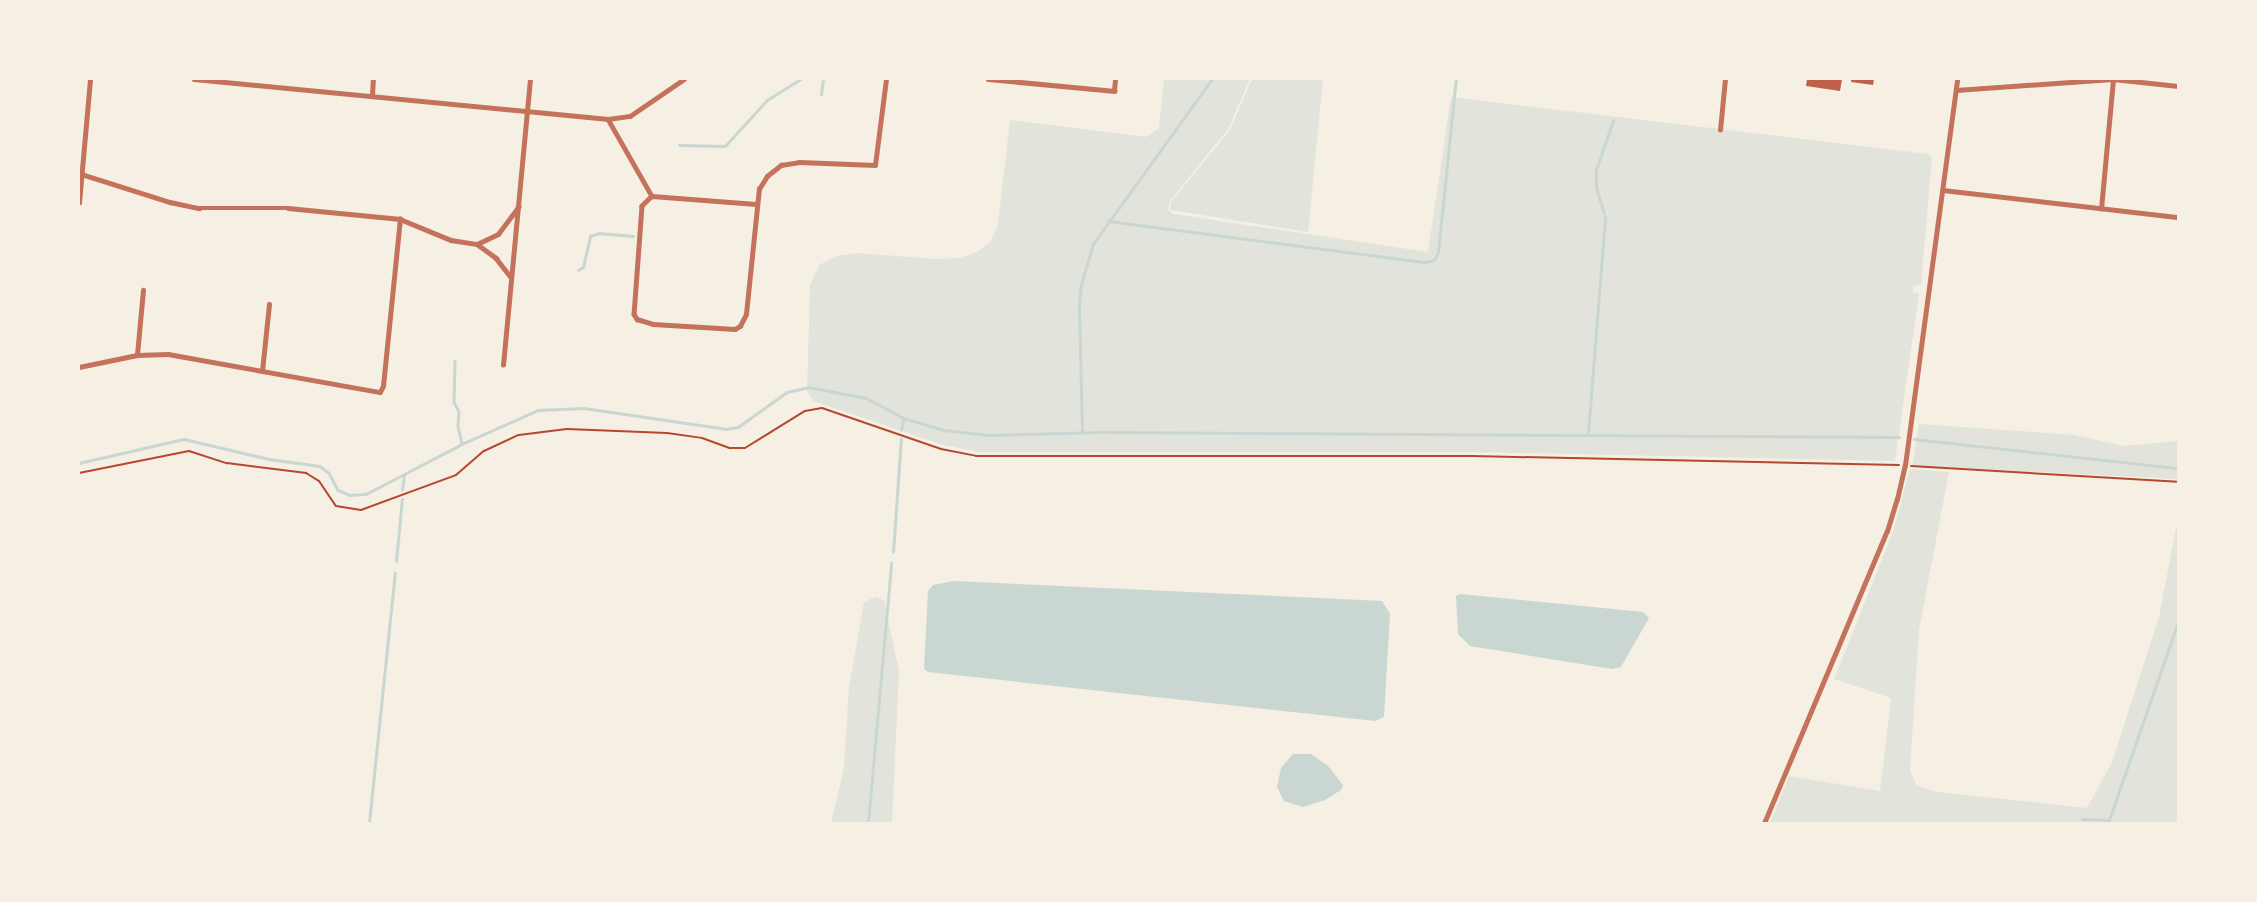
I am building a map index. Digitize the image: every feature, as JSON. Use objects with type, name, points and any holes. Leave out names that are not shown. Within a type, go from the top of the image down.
[{"type":"street","points":[[79,203],[90,79]]},
{"type":"street","points":[[194,79],[228,80],[608,119],[630,116],[684,79]]},
{"type":"street","points":[[372,96],[373,79]]},
{"type":"street","points":[[503,365],[530,79]]},
{"type":"street","points":[[756,204],[652,196],[642,206],[634,314],[644,323],[727,330],[740,326],[744,320],[756,204],[767,176],[781,165],[799,162],[874,165],[878,160],[886,79]]},
{"type":"street","points":[[988,79],[1037,81],[1114,91],[1115,79]]},
{"type":"street","points":[[1720,130],[1726,79]]},
{"type":"street","points":[[1764,823],[1887,531],[1897,499],[1905,465],[1957,79]]},
{"type":"street","points":[[1956,90],[2113,79],[2178,86]]},
{"type":"street","points":[[2101,209],[2113,79]]},
{"type":"street","points":[[608,119],[652,196]]},
{"type":"street","points":[[81,174],[170,202],[199,208],[288,208],[400,219],[451,240],[477,244],[496,258],[511,278]]},
{"type":"street","points":[[1943,190],[2178,217]]},
{"type":"street","points":[[477,244],[498,234],[518,207]]},
{"type":"street","points":[[79,367],[137,355],[183,356],[380,392],[383,386],[400,219]]},
{"type":"street","points":[[137,355],[143,290]]},
{"type":"street","points":[[262,371],[268,304]]},
{"type":"path","points":[[79,473],[189,451],[227,463],[306,473],[319,481],[336,506],[360,510],[456,475],[484,451],[519,435],[567,429],[667,433],[702,438],[730,448],[745,448],[805,411],[822,408],[941,449],[975,456],[1472,456],[1898,464]]},
{"type":"path","points":[[1911,466],[2178,482]]},
{"type":"shaded area","points":[[1164,79],[1250,79],[1228,129],[1170,201],[1168,210],[1174,214],[1428,252],[1451,97],[1929,154],[1932,158],[1921,284],[1914,286],[1912,292],[1919,294],[1895,461],[1473,452],[979,452],[943,445],[813,401],[807,391],[810,285],[819,265],[836,256],[856,253],[936,259],[959,258],[977,252],[991,241],[998,224],[1010,120],[1146,137],[1159,128]]},
{"type":"shaded area","points":[[1252,79],[1323,79],[1308,232],[1170,210],[1171,202],[1230,130]]},
{"type":"shaded area","points":[[1919,424],[2075,435],[2124,446],[2178,441],[2178,479],[1912,466]]},
{"type":"shaded area","points":[[1910,469],[1949,472],[1919,630],[1910,771],[1917,786],[1938,792],[2087,808],[2112,762],[2159,617],[2178,518],[2178,823],[1770,823],[1789,776],[1880,791],[1891,698],[1834,679],[1894,529]]},
{"type":"shaded area","points":[[954,581],[1382,601],[1390,614],[1384,717],[1375,721],[928,672],[924,669],[928,591],[933,585]]},
{"type":"shaded area","points":[[1460,594],[1643,612],[1649,618],[1621,667],[1612,669],[1470,646],[1458,634],[1456,596]]},
{"type":"shaded area","points":[[875,597],[884,600],[899,671],[892,823],[831,823],[844,768],[849,687],[864,602]]},
{"type":"shaded area","points":[[1293,754],[1311,754],[1328,766],[1343,785],[1341,790],[1325,800],[1303,807],[1284,801],[1277,787],[1281,768]]},
{"type":"building","points":[[1807,79],[1842,79],[1840,91],[1806,86]]},
{"type":"building","points":[[1851,79],[1874,79],[1873,85],[1851,82]]},
{"type":"waterway","points":[[679,145],[725,146],[767,100],[801,79]]},
{"type":"waterway","points":[[821,95],[823,79]]},
{"type":"waterway","points":[[1082,431],[1079,304],[1081,285],[1093,244],[1212,79]]},
{"type":"waterway","points":[[1108,221],[1425,262],[1434,260],[1438,252],[1456,79]]},
{"type":"waterway","points":[[1604,214],[1596,187],[1596,170],[1613,121]]},
{"type":"waterway","points":[[1588,434],[1605,218]]},
{"type":"waterway","points":[[578,270],[583,267],[590,236],[599,233],[633,236]]},
{"type":"waterway","points":[[455,361],[454,402],[459,412],[458,426],[462,443]]},
{"type":"waterway","points":[[79,463],[184,439],[269,459],[320,466],[329,473],[338,490],[350,495],[366,494],[462,444],[538,410],[584,408],[726,429],[738,427],[787,392],[808,387],[866,398],[904,418],[944,430],[988,435],[1100,432],[1899,437]]},
{"type":"waterway","points":[[901,430],[904,418]]},
{"type":"waterway","points":[[893,552],[901,439]]},
{"type":"waterway","points":[[1914,439],[2178,468]]},
{"type":"waterway","points":[[402,490],[404,476]]},
{"type":"waterway","points":[[396,561],[402,499]]},
{"type":"waterway","points":[[868,823],[891,563]]},
{"type":"waterway","points":[[369,823],[395,573]]},
{"type":"waterway","points":[[2108,823],[2178,622]]},
{"type":"waterway","points":[[2082,819],[2109,820]]}]
